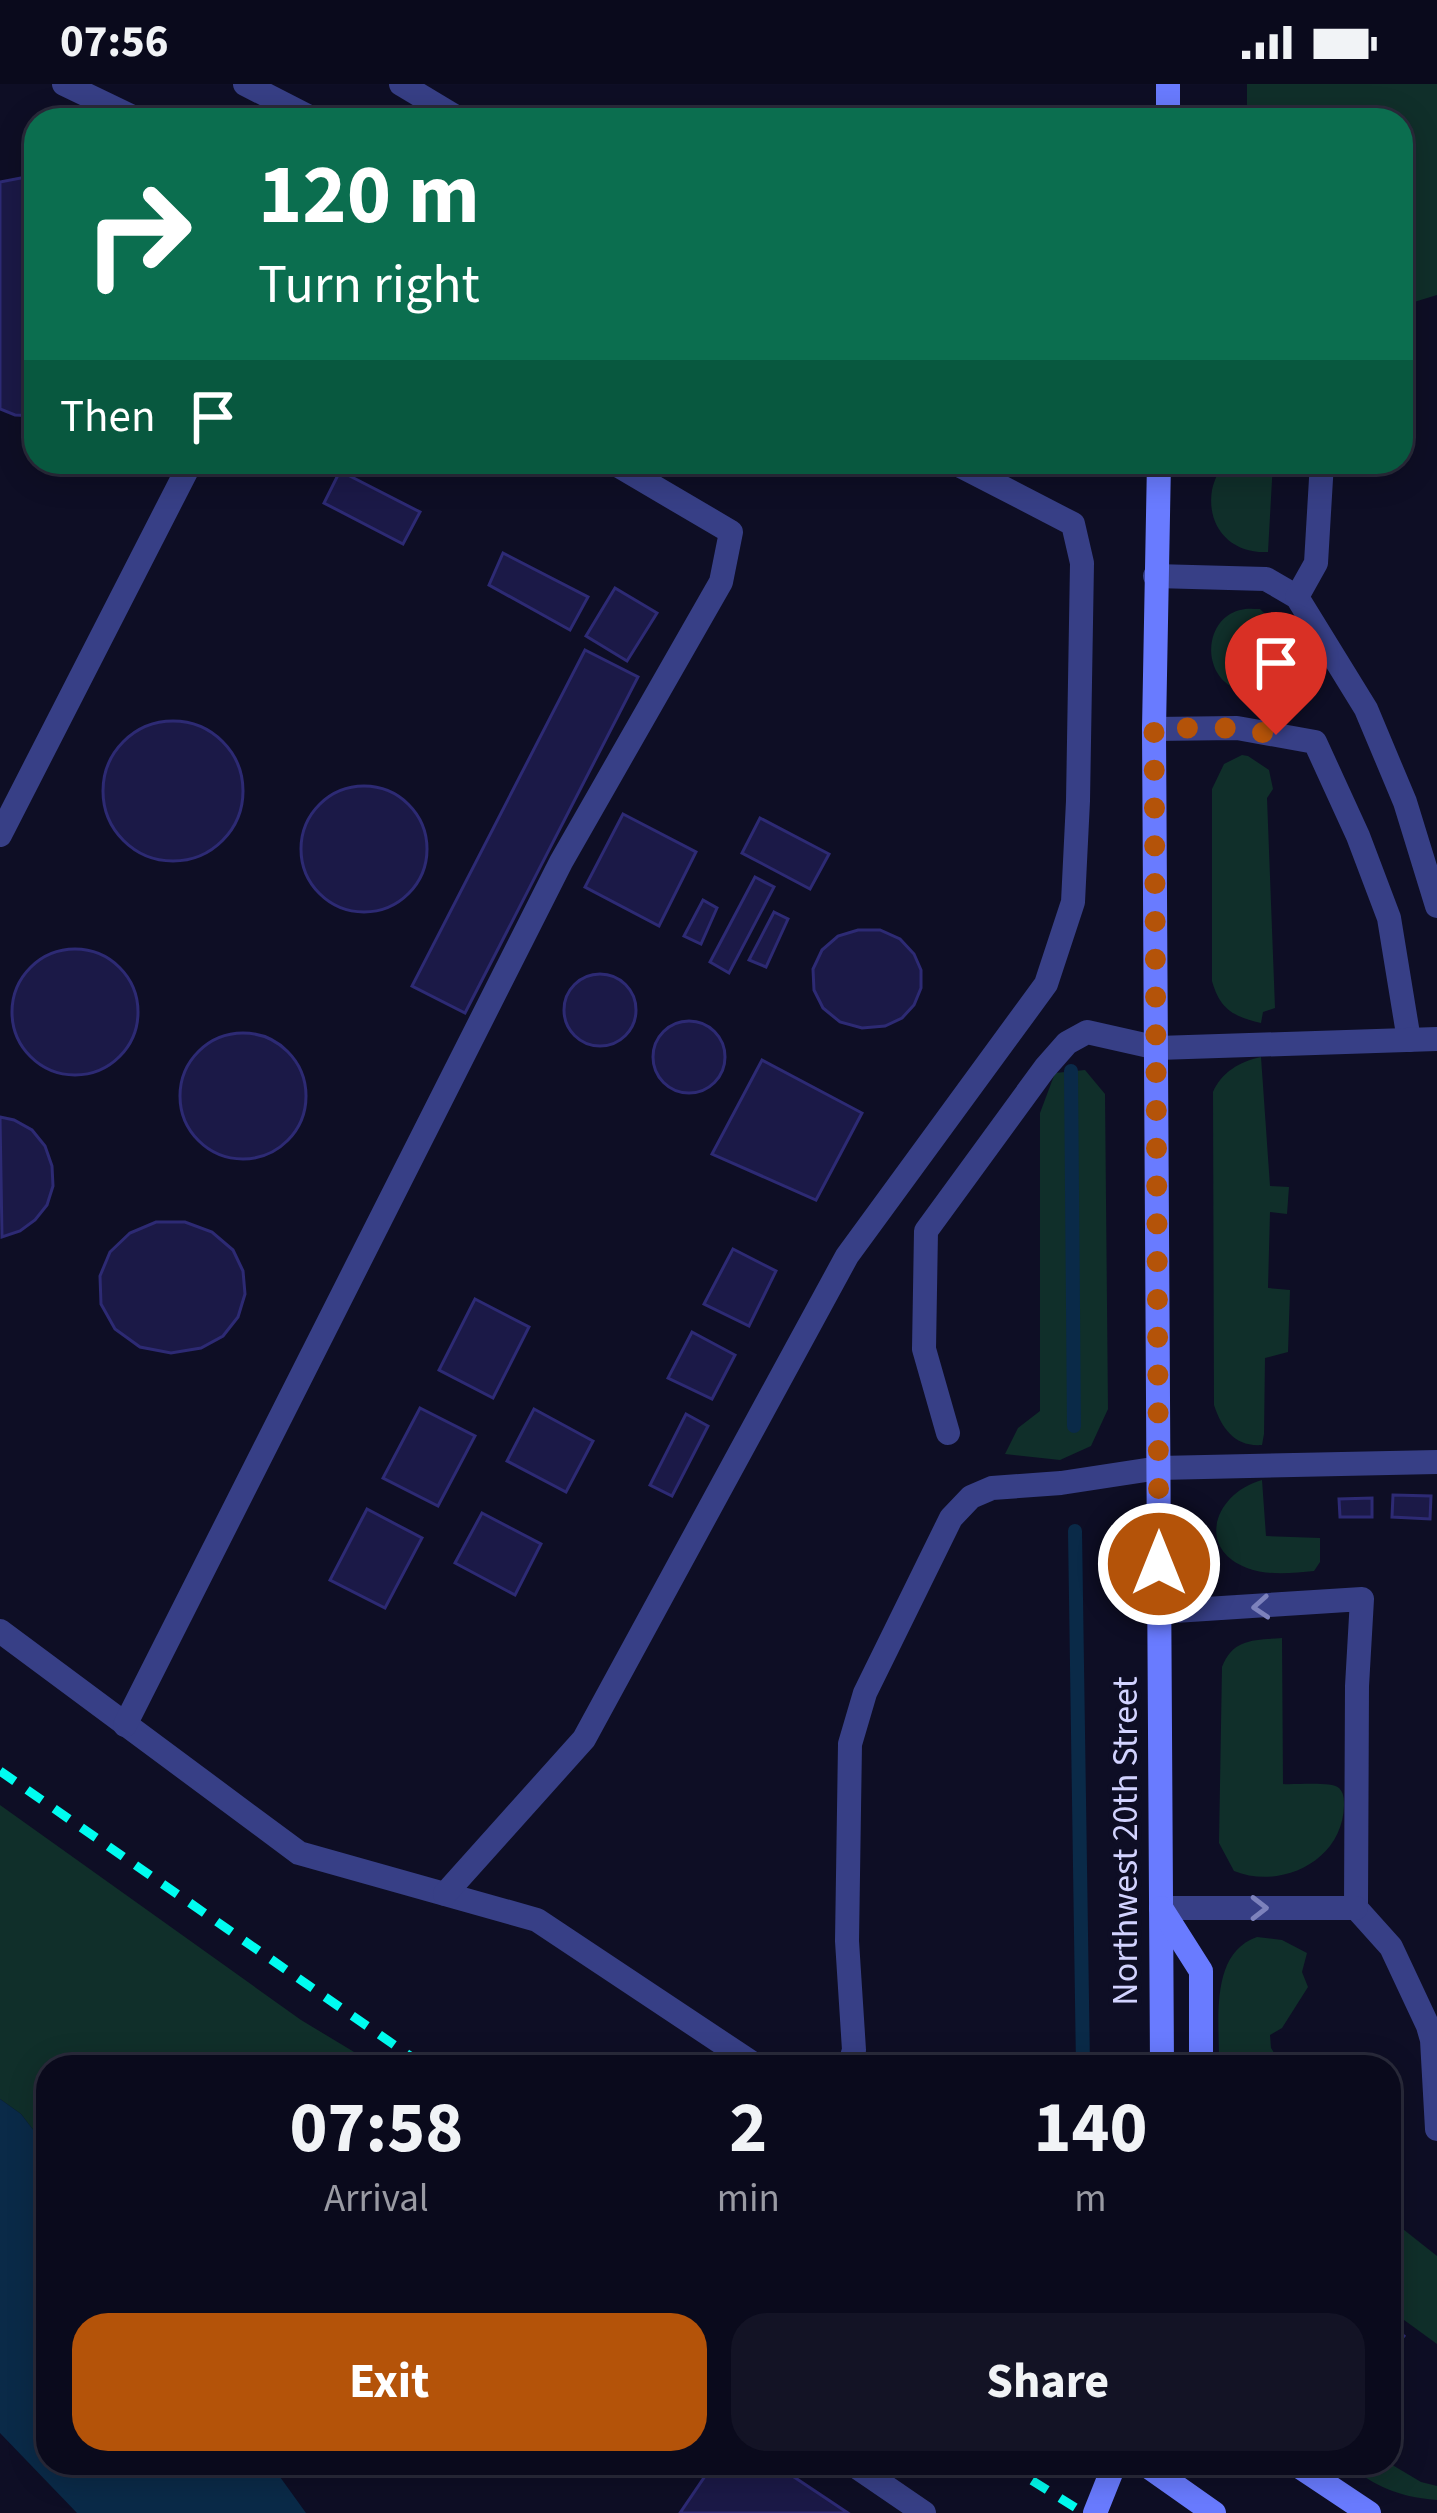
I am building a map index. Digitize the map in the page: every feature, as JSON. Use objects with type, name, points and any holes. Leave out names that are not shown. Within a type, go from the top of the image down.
[{"type":"street","points":[[64,84],[114,108]]},
{"type":"street","points":[[245,84],[292,108]]},
{"type":"street","points":[[400,84],[441,108]]},
{"type":"street","points":[[0,835],[185,474]]},
{"type":"street","points":[[125,1725],[561,862],[722,582],[731,532],[632,474]]},
{"type":"street","points":[[445,1894],[584,1739],[847,1256],[1046,984],[1073,902],[1082,563],[1073,524],[975,474]]},
{"type":"street","name":"Northwest 20th Street","points":[[1159,474],[1154,728],[1162,2055]]},
{"type":"street","points":[[1297,597],[1316,563],[1321,474]]},
{"type":"street","points":[[1155,576],[1266,579],[1297,597],[1366,709],[1416,835],[1437,906]]},
{"type":"street","points":[[1154,728],[1237,728],[1315,742],[1389,918],[1409,1040]]},
{"type":"street","points":[[948,1433],[924,1348],[926,1232],[1067,1043],[1088,1033],[1158,1048],[1437,1039]]},
{"type":"street","points":[[853,2055],[847,1942],[850,1744],[865,1693],[952,1518],[971,1497],[992,1488],[1061,1484],[1159,1468],[1437,1462]]},
{"type":"street","points":[[1159,1612],[1363,1599],[1357,1686],[1356,1908],[1391,1947],[1432,2040],[1437,2129]]},
{"type":"street","points":[[0,1631],[299,1852],[537,1921],[740,2055]]},
{"type":"street","points":[[1161,1908],[1356,1908]]},
{"type":"street","points":[[1161,1908],[1201,1971],[1201,2055]]},
{"type":"street","points":[[868,2475],[924,2513]]},
{"type":"street","points":[[1095,2513],[1110,2475]]},
{"type":"street","points":[[1160,2475],[1214,2513]]},
{"type":"street","points":[[1312,2475],[1369,2513]]},
{"type":"green space","points":[[1247,84],[1437,84],[1437,295],[1413,302],[1413,108],[1247,108]]},
{"type":"green space","points":[[1218,474],[1272,474],[1268,552],[1243,548],[1224,536],[1213,516],[1212,490]]},
{"type":"green space","points":[[1260,609],[1270,619],[1264,643],[1270,686],[1241,690],[1219,675],[1213,663],[1213,637],[1227,616]]},
{"type":"green space","points":[[1242,755],[1269,770],[1273,789],[1267,798],[1275,1008],[1263,1012],[1261,1023],[1229,1010],[1212,981],[1212,789],[1224,764]]},
{"type":"green space","points":[[1261,1057],[1270,1186],[1289,1187],[1287,1214],[1270,1212],[1268,1288],[1290,1290],[1288,1352],[1265,1358],[1264,1434],[1262,1445],[1253,1445],[1231,1435],[1214,1405],[1213,1092],[1232,1069]]},
{"type":"green space","points":[[1085,1070],[1105,1094],[1108,1409],[1091,1446],[1060,1460],[1005,1454],[1018,1428],[1040,1411],[1040,1113],[1055,1073]]},
{"type":"green space","points":[[1262,1480],[1266,1536],[1320,1538],[1320,1562],[1314,1571],[1255,1571],[1221,1548],[1217,1521],[1223,1508],[1233,1496]]},
{"type":"green space","points":[[1282,1638],[1283,1784],[1335,1786],[1342,1792],[1344,1805],[1341,1825],[1321,1856],[1289,1873],[1252,1876],[1234,1871],[1219,1843],[1222,1667],[1239,1646]]},
{"type":"green space","points":[[0,1805],[301,2020],[359,2055],[36,2055],[36,2133],[21,2114],[0,2099]]},
{"type":"green space","points":[[1257,1937],[1282,1940],[1307,1953],[1302,1972],[1308,1987],[1282,2028],[1270,2035],[1275,2055],[1219,2055],[1220,1992],[1231,1958]]},
{"type":"green space","points":[[1401,2228],[1437,2256],[1437,2344],[1401,2318]]},
{"type":"green space","points":[[1401,2470],[1437,2486],[1437,2500],[1409,2496],[1362,2475],[1401,2475]]},
{"type":"water","points":[[0,2099],[21,2114],[36,2133],[36,2470],[0,2433]]},
{"type":"water","points":[[40,2475],[279,2475],[306,2513],[77,2513]]},
{"type":"building","points":[[24,177],[24,415],[0,409],[0,182]]},
{"type":"building","points":[[338,474],[346,474],[420,512],[403,544],[324,503]]},
{"type":"building","points":[[503,553],[588,597],[570,630],[489,585]]},
{"type":"building","points":[[615,588],[657,613],[627,661],[586,636]]},
{"type":"building","points":[[585,650],[638,677],[465,1013],[412,986]]},
{"type":"building","points":[[173,721],[200,726],[223,741],[238,764],[243,791],[238,818],[223,841],[200,856],[173,861],[146,856],[123,841],[108,818],[103,791],[108,764],[123,741],[146,726]]},
{"type":"building","points":[[364,786],[388,791],[408,805],[422,825],[427,849],[422,873],[408,893],[388,907],[364,912],[340,907],[320,893],[306,873],[301,849],[306,825],[320,805],[340,791]]},
{"type":"building","points":[[623,814],[696,852],[659,926],[585,887]]},
{"type":"building","points":[[760,818],[829,854],[810,889],[742,853]]},
{"type":"building","points":[[755,877],[774,887],[729,973],[710,962]]},
{"type":"building","points":[[703,900],[717,908],[701,944],[684,936]]},
{"type":"building","points":[[774,912],[788,919],[766,967],[749,960]]},
{"type":"building","points":[[880,930],[900,939],[921,970],[914,1005],[885,1026],[862,1028],[840,1022],[823,1008],[814,990],[813,969],[822,950],[838,936]]},
{"type":"building","points":[[75,949],[99,954],[119,968],[133,988],[138,1012],[133,1036],[119,1056],[99,1070],[75,1075],[51,1070],[31,1056],[17,1036],[12,1012],[17,988],[31,968],[51,954]]},
{"type":"building","points":[[600,974],[626,984],[636,1010],[626,1036],[600,1046],[574,1036],[564,1010],[574,984]]},
{"type":"building","points":[[689,1021],[715,1031],[725,1057],[715,1083],[689,1093],[663,1083],[653,1057],[663,1031]]},
{"type":"building","points":[[243,1033],[267,1038],[287,1052],[301,1072],[306,1096],[301,1120],[287,1140],[267,1154],[243,1159],[219,1154],[199,1140],[185,1120],[180,1096],[185,1072],[199,1052],[219,1038]]},
{"type":"building","points":[[762,1060],[862,1113],[816,1200],[712,1154]]},
{"type":"building","points":[[0,1117],[32,1130],[45,1146],[53,1186],[35,1220],[2,1237]]},
{"type":"building","points":[[156,1222],[185,1222],[212,1232],[233,1250],[243,1271],[245,1294],[238,1317],[223,1336],[201,1348],[171,1353],[140,1347],[115,1329],[101,1304],[100,1276],[110,1252],[130,1233]]},
{"type":"building","points":[[733,1249],[776,1271],[749,1326],[704,1304]]},
{"type":"building","points":[[475,1299],[529,1327],[493,1398],[439,1370]]},
{"type":"building","points":[[692,1332],[735,1355],[712,1399],[668,1378]]},
{"type":"building","points":[[420,1408],[475,1436],[438,1506],[383,1478]]},
{"type":"building","points":[[534,1409],[593,1441],[566,1492],[507,1461]]},
{"type":"building","points":[[686,1414],[708,1426],[672,1496],[650,1485]]},
{"type":"building","points":[[1393,1495],[1431,1496],[1430,1519],[1392,1517]]},
{"type":"building","points":[[1372,1498],[1372,1517],[1340,1517],[1339,1499]]},
{"type":"building","points":[[367,1509],[422,1538],[385,1608],[330,1580]]},
{"type":"building","points":[[482,1513],[541,1544],[515,1595],[455,1563]]},
{"type":"building","points":[[706,2475],[791,2475],[848,2513],[680,2513]]},
{"type":"waterway","points":[[1071,1071],[1074,1426]]},
{"type":"waterway","points":[[1075,1531],[1083,2055]]},
{"type":"railway","points":[[0,1771],[409,2055]]},
{"type":"railway","points":[[1023,2475],[1084,2513]]},
{"type":"route","points":[[1159,1564],[1154,728],[1237,728],[1276,735]]}]
